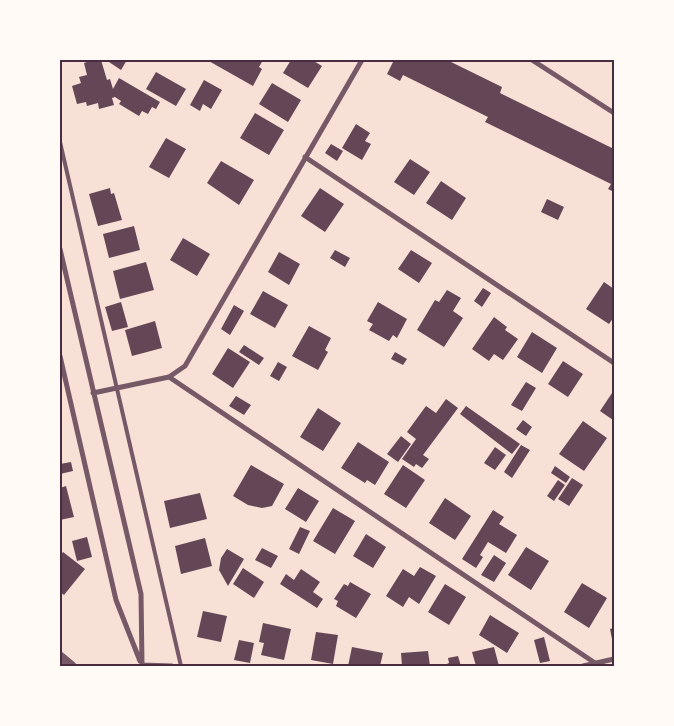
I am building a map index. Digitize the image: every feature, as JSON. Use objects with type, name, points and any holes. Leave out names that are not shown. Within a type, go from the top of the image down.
[{"type":"street","points":[[94,393],[169,377],[185,366],[362,60]]},
{"type":"street","points":[[532,60],[614,113]]},
{"type":"street","points":[[305,157],[614,363]]},
{"type":"street","points":[[60,249],[141,594],[142,665]]},
{"type":"street","points":[[60,356],[116,600],[142,665]]},
{"type":"street","points":[[169,377],[595,663]]},
{"type":"street","points":[[60,656],[72,666]]},
{"type":"street","points":[[583,666],[614,659]]},
{"type":"street","points":[[142,665],[172,666]]},
{"type":"lane","points":[[60,142],[182,666]]},
{"type":"building","points":[[101,60],[107,80],[110,79],[113,89],[119,78],[160,102],[156,109],[152,107],[148,114],[142,111],[139,116],[119,104],[121,101],[115,97],[112,98],[114,105],[99,109],[98,103],[87,106],[86,102],[77,104],[72,86],[81,83],[79,77],[87,75],[84,63]]},
{"type":"building","points":[[106,60],[127,60],[121,70]]},
{"type":"building","points":[[207,60],[263,60],[259,67],[262,69],[253,86]]},
{"type":"building","points":[[291,60],[312,60],[322,66],[308,88],[283,73]]},
{"type":"building","points":[[394,60],[447,60],[502,87],[500,93],[614,149],[614,192],[608,189],[611,184],[485,122],[488,117],[403,75],[400,81],[387,74]]},
{"type":"building","points":[[156,72],[186,89],[176,106],[146,89]]},
{"type":"building","points":[[204,80],[222,90],[211,109],[203,104],[200,111],[190,105]]},
{"type":"building","points":[[272,83],[301,100],[288,122],[259,104]]},
{"type":"building","points":[[255,113],[284,130],[269,155],[240,138]]},
{"type":"building","points":[[356,124],[370,133],[365,141],[371,144],[362,160],[342,148]]},
{"type":"building","points":[[166,138],[186,149],[169,178],[149,167]]},
{"type":"building","points":[[331,144],[343,151],[337,161],[325,153]]},
{"type":"building","points":[[410,159],[430,172],[414,195],[394,182]]},
{"type":"building","points":[[221,161],[254,180],[239,205],[207,183]]},
{"type":"building","points":[[441,181],[466,198],[452,220],[426,203]]},
{"type":"building","points":[[110,188],[111,194],[114,193],[122,220],[98,226],[89,194]]},
{"type":"building","points":[[320,188],[344,204],[325,232],[301,216]]},
{"type":"building","points":[[547,199],[564,207],[558,220],[541,212]]},
{"type":"building","points":[[134,226],[140,250],[109,258],[103,234]]},
{"type":"building","points":[[183,238],[210,254],[197,276],[170,260]]},
{"type":"building","points":[[335,250],[350,258],[345,267],[330,258]]},
{"type":"building","points":[[411,250],[432,263],[419,283],[398,269]]},
{"type":"building","points":[[279,252],[300,264],[289,285],[268,272]]},
{"type":"building","points":[[146,262],[154,290],[120,299],[113,271]]},
{"type":"building","points":[[604,282],[614,289],[614,317],[609,324],[586,309]]},
{"type":"building","points":[[483,288],[491,293],[482,307],[474,301]]},
{"type":"building","points":[[447,290],[461,298],[453,311],[463,318],[444,347],[417,330],[435,300],[439,302]]},
{"type":"building","points":[[263,291],[288,305],[275,328],[250,314]]},
{"type":"building","points":[[121,302],[128,327],[112,331],[105,307]]},
{"type":"building","points":[[378,302],[407,319],[397,338],[393,335],[389,341],[369,330],[373,324],[367,321]]},
{"type":"building","points":[[234,305],[244,311],[230,335],[221,329]]},
{"type":"building","points":[[494,317],[507,327],[505,330],[518,339],[503,360],[494,354],[489,361],[472,349]]},
{"type":"building","points":[[155,321],[162,348],[132,356],[125,330]]},
{"type":"building","points":[[309,326],[331,338],[325,350],[328,352],[318,370],[292,356]]},
{"type":"building","points":[[532,332],[557,348],[542,373],[517,357]]},
{"type":"building","points":[[244,345],[264,358],[259,365],[239,352]]},
{"type":"building","points":[[228,348],[250,362],[233,388],[212,374]]},
{"type":"building","points":[[395,352],[407,359],[403,365],[391,359]]},
{"type":"building","points":[[563,361],[583,374],[568,397],[548,384]]},
{"type":"building","points":[[278,362],[287,367],[279,381],[270,376]]},
{"type":"building","points":[[526,382],[536,388],[522,411],[511,405]]},
{"type":"building","points":[[614,390],[614,418],[613,420],[600,411]]},
{"type":"building","points":[[236,396],[251,405],[244,415],[229,406]]},
{"type":"building","points":[[446,399],[458,408],[423,455],[429,459],[422,468],[416,464],[414,467],[402,459],[416,439],[407,432],[426,406],[436,413]]},
{"type":"building","points":[[466,406],[520,444],[512,454],[460,414]]},
{"type":"building","points":[[318,408],[341,423],[323,451],[300,437]]},
{"type":"building","points":[[523,420],[532,427],[526,436],[516,429]]},
{"type":"building","points":[[583,421],[607,438],[584,471],[559,454]]},
{"type":"building","points":[[401,436],[411,444],[398,462],[387,454]]},
{"type":"building","points":[[358,442],[389,462],[375,485],[367,480],[365,483],[341,468]]},
{"type":"building","points":[[521,445],[530,450],[512,478],[504,472]]},
{"type":"building","points":[[495,447],[506,455],[495,470],[484,463]]},
{"type":"building","points":[[71,462],[73,471],[60,474],[60,464]]},
{"type":"building","points":[[251,465],[284,484],[272,506],[262,508],[248,505],[233,496]]},
{"type":"building","points":[[403,465],[425,480],[406,508],[384,494]]},
{"type":"building","points":[[555,466],[570,477],[566,483],[551,473]]},
{"type":"building","points":[[572,478],[583,485],[569,506],[558,499]]},
{"type":"building","points":[[558,480],[565,485],[554,501],[547,496]]},
{"type":"building","points":[[66,486],[74,517],[60,520],[60,488]]},
{"type":"building","points":[[298,488],[319,501],[306,522],[285,509]]},
{"type":"building","points":[[200,493],[207,519],[170,528],[164,501]]},
{"type":"building","points":[[445,498],[471,516],[455,540],[429,523]]},
{"type":"building","points":[[333,508],[355,521],[335,554],[313,541]]},
{"type":"building","points":[[493,510],[504,517],[499,524],[517,535],[506,553],[488,542],[480,555],[483,557],[476,568],[462,559]]},
{"type":"building","points":[[300,527],[310,531],[299,554],[289,549]]},
{"type":"building","points":[[366,534],[386,547],[373,568],[353,556]]},
{"type":"building","points":[[87,537],[92,557],[77,561],[72,541]]},
{"type":"building","points":[[205,538],[212,566],[181,574],[175,546]]},
{"type":"building","points":[[526,547],[549,561],[531,590],[508,575]]},
{"type":"building","points":[[262,548],[278,556],[271,568],[255,560]]},
{"type":"building","points":[[227,549],[244,559],[228,586],[219,570],[221,558]]},
{"type":"building","points":[[63,552],[85,569],[64,595],[60,592],[60,556]]},
{"type":"building","points":[[494,555],[506,563],[494,582],[481,575]]},
{"type":"building","points":[[420,567],[436,576],[419,604],[409,597],[403,607],[386,596],[403,569],[414,576]]},
{"type":"building","points":[[243,568],[264,582],[254,598],[233,584]]},
{"type":"building","points":[[301,569],[320,582],[313,592],[323,599],[317,608],[280,584],[286,574],[294,580]]},
{"type":"building","points":[[350,582],[371,594],[356,618],[336,606],[338,601],[334,599],[344,584],[348,586]]},
{"type":"building","points":[[582,583],[607,598],[589,628],[564,612]]},
{"type":"building","points":[[445,584],[466,597],[449,625],[428,612]]},
{"type":"building","points":[[203,611],[227,616],[221,642],[197,637]]},
{"type":"building","points":[[490,615],[519,633],[507,653],[479,635]]},
{"type":"building","points":[[263,623],[291,629],[284,660],[261,655],[264,643],[259,642]]},
{"type":"building","points":[[614,628],[614,644],[613,644],[610,629]]},
{"type":"building","points":[[316,632],[338,635],[333,664],[311,660]]},
{"type":"building","points":[[544,637],[550,661],[540,663],[534,640]]},
{"type":"building","points":[[239,640],[254,643],[250,663],[234,660]]},
{"type":"building","points":[[352,647],[383,653],[380,666],[348,666]]},
{"type":"building","points":[[494,647],[499,666],[476,666],[472,652]]},
{"type":"building","points":[[428,651],[430,666],[402,666],[401,653]]},
{"type":"building","points":[[458,656],[461,666],[442,666],[449,663],[448,658]]}]
